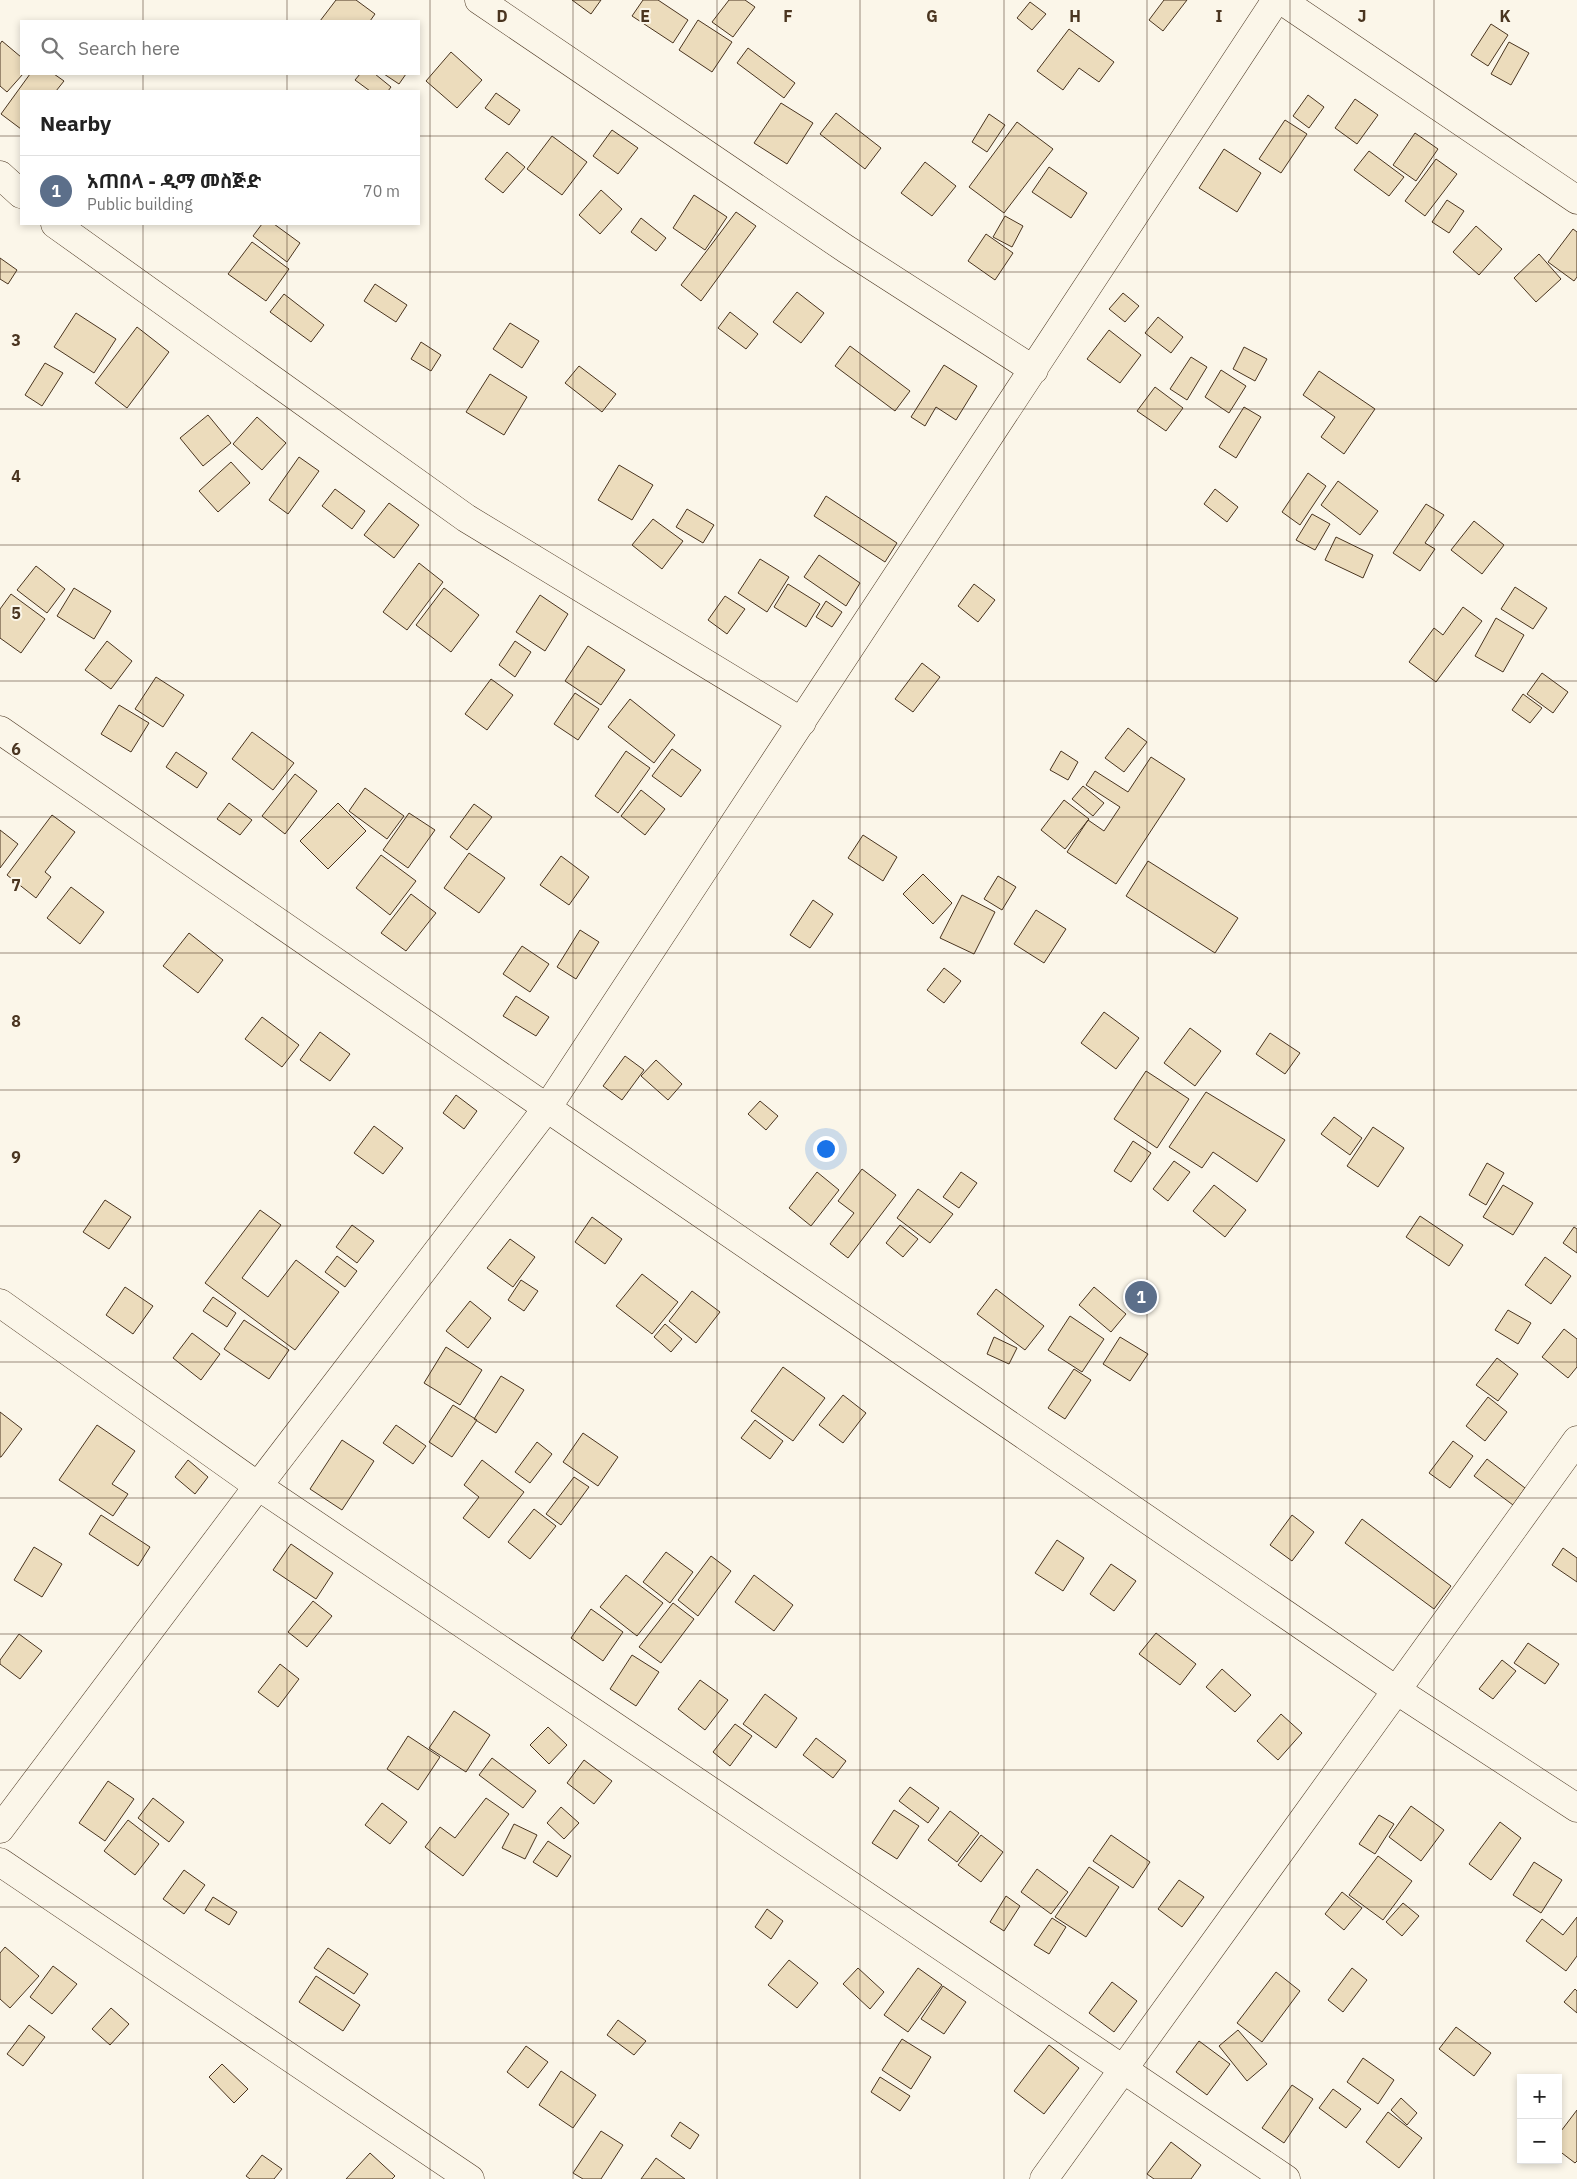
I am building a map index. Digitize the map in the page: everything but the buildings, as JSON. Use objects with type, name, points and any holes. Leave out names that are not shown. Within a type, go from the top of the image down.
[{"type":"street","points":[[479,0],[846,249],[1034,370]]},
{"type":"street","points":[[0,1829],[258,1486],[548,1108],[1276,0]]},
{"type":"street","points":[[1281,0],[1577,200]]},
{"type":"street","points":[[0,175],[20,193]]},
{"type":"street","points":[[56,225],[466,518],[802,722]]},
{"type":"street","points":[[0,730],[1396,1690],[1577,1808]]},
{"type":"street","points":[[0,1303],[258,1486],[1286,2179]]},
{"type":"street","points":[[1044,2179],[1577,1440]]},
{"type":"street","points":[[0,1862],[470,2179]]},
{"type":"place","name":"አጠበላ - ዲማ መስጅድ","points":[[1141,1297]]}]
